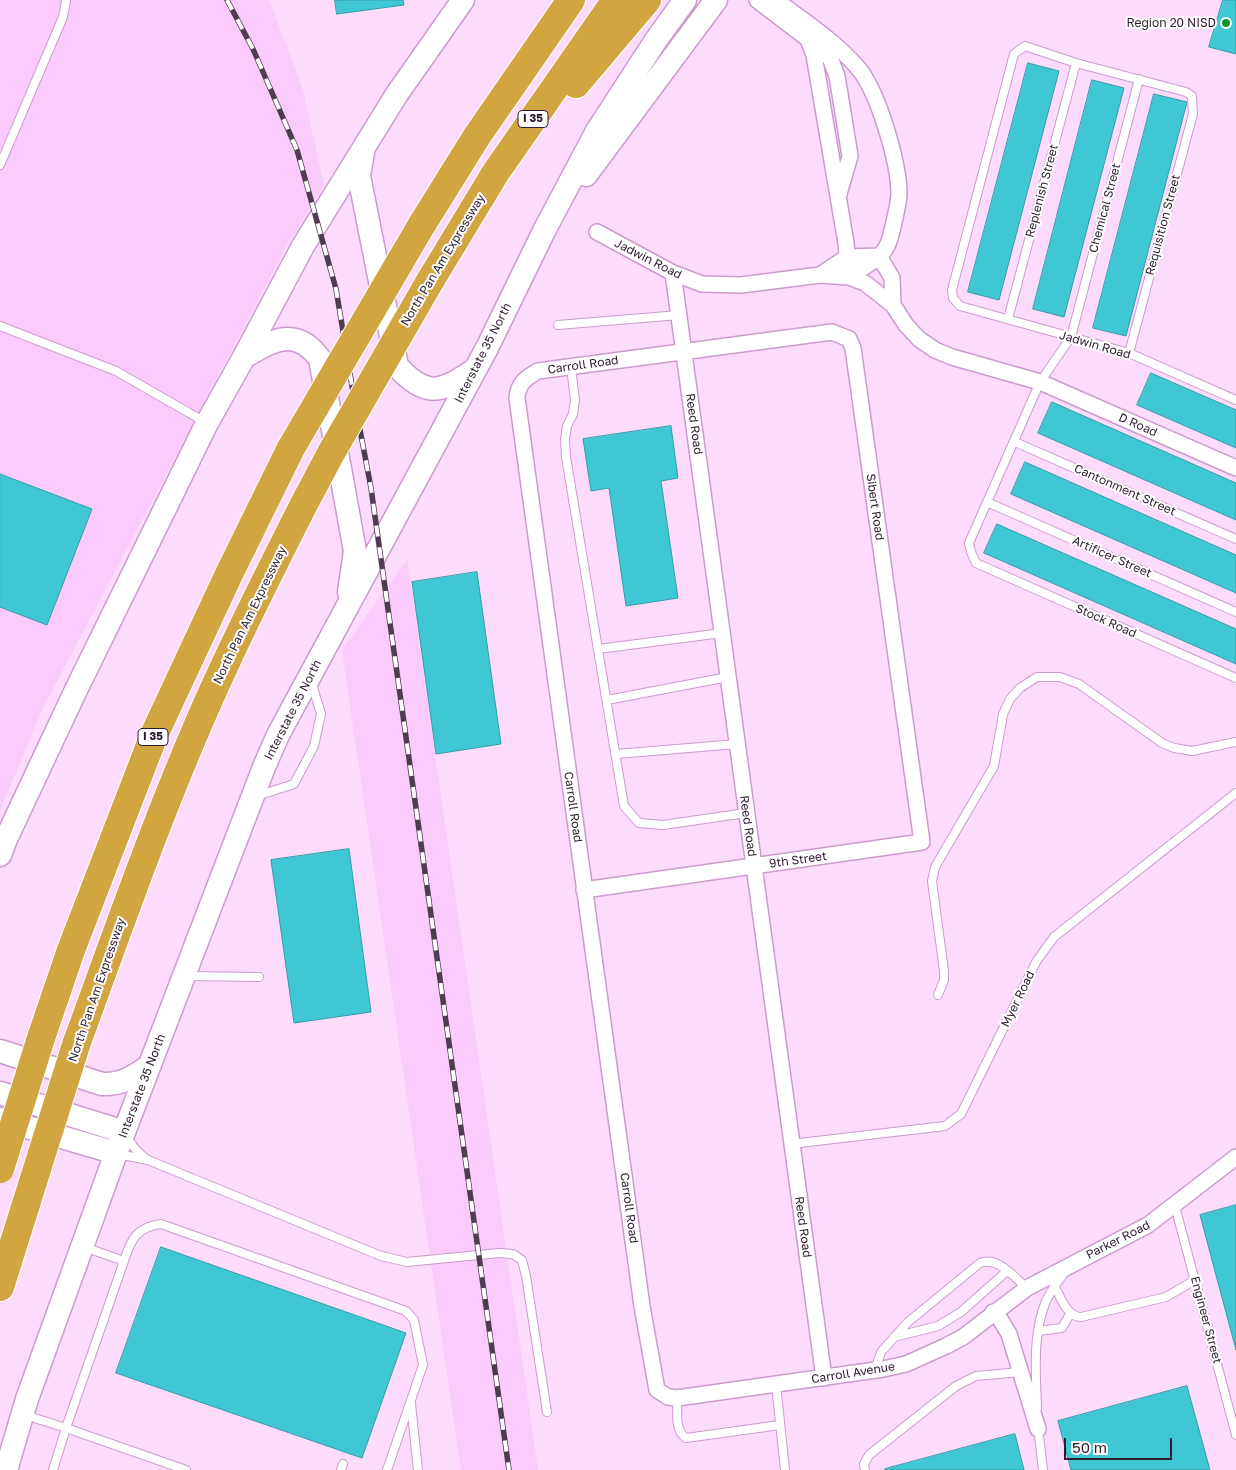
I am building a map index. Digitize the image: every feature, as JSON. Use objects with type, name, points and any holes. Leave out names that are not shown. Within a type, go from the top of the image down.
[{"type":"highway","points":[[477,136],[509,69],[554,0]]},
{"type":"highway","name":"I 35","points":[[0,1169],[77,931],[154,735],[229,574],[291,448],[420,226],[477,136],[572,0]]},
{"type":"highway","name":"North Pan Am Expressway","points":[[0,1287],[76,1045],[126,908],[186,756],[222,672],[331,453],[430,281],[496,172],[616,0]]},
{"type":"highway","points":[[454,241],[574,86],[647,0]]},
{"type":"main road","points":[[0,856],[6,839],[75,692],[207,423],[303,246],[397,94],[464,0]]},
{"type":"main road","name":"Interstate 35 North","points":[[6,1470],[27,1399],[116,1153],[278,735],[475,369],[544,231],[597,131],[656,40],[685,0]]},
{"type":"main road","points":[[544,231],[716,0]]},
{"type":"main road","points":[[364,146],[359,176],[397,366],[409,380],[422,388],[447,387],[475,369]]},
{"type":"main road","points":[[244,357],[264,345],[280,340],[297,340],[312,347],[320,359],[355,551],[346,607]]},
{"type":"main road","points":[[0,1051],[102,1084],[115,1084],[126,1080],[138,1075],[150,1065]]},
{"type":"main road","points":[[0,1093],[124,1132]]},
{"type":"main road","points":[[0,1119],[116,1153]]},
{"type":"street","points":[[757,0],[830,58],[838,76],[850,156],[838,197],[849,277],[879,256],[888,246],[900,195],[895,163],[879,104],[860,69],[837,46],[776,0]]},
{"type":"street","name":"Jadwin Road","points":[[597,232],[673,273],[702,284],[741,284],[820,275],[849,277],[865,283],[893,305],[906,325],[919,339],[935,350],[952,358],[1040,382]]},
{"type":"street","points":[[847,257],[879,256]]},
{"type":"street","points":[[879,256],[892,278],[893,305]]},
{"type":"street","name":"Jadwin Road","points":[[820,275],[847,257]]},
{"type":"street","name":"Reed Road","points":[[673,273],[824,1378]]},
{"type":"street","name":"Sibert Road","points":[[684,351],[832,332],[849,339],[853,348],[922,842]]},
{"type":"street","name":"Carroll Road","points":[[670,1396],[657,1390],[642,1306],[517,398],[518,389],[526,378],[538,371],[684,351]]},
{"type":"street","name":"D Road","points":[[1040,382],[1236,468]]},
{"type":"street","name":"9th Street","points":[[584,890],[922,842]]},
{"type":"street","name":"Parker Road","points":[[993,1312],[1027,1288],[1052,1281],[1082,1258],[1148,1225],[1236,1157]]},
{"type":"street","points":[[993,1312],[1000,1318],[1009,1334],[1038,1429]]},
{"type":"street","name":"Carroll Avenue","points":[[670,1396],[824,1378],[906,1364],[963,1337],[993,1312]]},
{"type":"lane","points":[[0,165],[63,17],[66,0]]},
{"type":"lane","name":"Jadwin Road","points":[[1076,63],[1024,46],[1014,54],[952,290],[953,298],[960,306],[1129,353],[1236,400]]},
{"type":"lane","points":[[1076,63],[1139,80]]},
{"type":"lane","name":"Replenish Street","points":[[1008,319],[1076,63]]},
{"type":"lane","name":"Requisition Street","points":[[1129,353],[1193,114],[1192,96],[1186,92],[1139,80]]},
{"type":"lane","name":"Chemical Street","points":[[976,563],[969,543],[1040,382],[1070,337],[1139,80]]},
{"type":"lane","points":[[558,325],[679,315]]},
{"type":"lane","points":[[0,326],[116,371],[207,423]]},
{"type":"lane","points":[[571,367],[575,400],[574,414],[567,426],[565,440],[624,806],[640,823],[663,825],[746,813]]},
{"type":"lane","name":"Cantonment Street","points":[[1015,442],[1236,539]]},
{"type":"lane","name":"Artificer Street","points":[[987,502],[1236,612]]},
{"type":"lane","name":"Stock Road","points":[[976,563],[1236,678]]},
{"type":"lane","points":[[598,649],[722,633]]},
{"type":"lane","points":[[253,798],[294,784],[314,746],[321,714],[310,676]]},
{"type":"lane","points":[[938,995],[944,980],[944,971],[932,881],[935,867],[994,766],[1003,714],[1010,699],[1020,688],[1037,677],[1060,677],[1079,684],[1162,743],[1174,748],[1192,751],[1236,742]]},
{"type":"lane","points":[[607,700],[728,678]]},
{"type":"lane","points":[[616,754],[737,744]]},
{"type":"lane","name":"Myer Road","points":[[791,1144],[945,1126],[961,1114],[1036,962],[1054,937],[1236,792]]},
{"type":"lane","points":[[184,976],[259,977]]},
{"type":"lane","points":[[124,1132],[136,1150],[148,1160]]},
{"type":"lane","points":[[116,1153],[148,1160],[381,1256],[407,1262],[499,1253],[513,1254],[522,1260],[526,1276],[547,1412]]},
{"type":"lane","name":"Engineer Street","points":[[1175,1206],[1236,1435]]},
{"type":"lane","points":[[52,1470],[130,1245],[137,1234],[148,1226],[161,1224],[406,1311],[414,1320],[423,1365],[387,1470]]},
{"type":"lane","points":[[82,1246],[124,1260]]},
{"type":"lane","points":[[876,1370],[881,1352],[908,1322],[980,1263],[994,1262],[1027,1288]]},
{"type":"lane","points":[[894,1337],[938,1326],[961,1312],[1007,1271]]},
{"type":"lane","points":[[1052,1281],[1070,1314],[1075,1317],[1081,1317],[1166,1297],[1195,1280]]},
{"type":"lane","points":[[1043,1470],[1038,1429],[1035,1358],[1038,1331],[1052,1281]]},
{"type":"lane","points":[[1038,1331],[1062,1328],[1070,1314]]},
{"type":"lane","points":[[865,1470],[864,1464],[869,1455],[956,1386],[976,1376],[1020,1372]]},
{"type":"lane","points":[[776,1384],[785,1470]]},
{"type":"lane","points":[[670,1396],[678,1429],[682,1436],[686,1438],[780,1425]]},
{"type":"lane","points":[[411,1399],[418,1470]]},
{"type":"lane","points":[[23,1414],[186,1470]]},
{"type":"shaded area","points":[[0,0],[269,0],[303,90],[324,185],[288,243],[44,706],[0,810]]},
{"type":"shaded area","points":[[407,560],[538,1470],[461,1470],[342,650]]},
{"type":"building","points":[[335,0],[403,0],[404,5],[337,14]]},
{"type":"building","name":"Region 20 NISD","points":[[1223,0],[1236,0],[1236,54],[1209,47]]},
{"type":"building","points":[[1028,63],[1059,71],[999,300],[968,292]]},
{"type":"building","points":[[1092,80],[1124,88],[1064,317],[1033,309]]},
{"type":"building","points":[[1154,94],[1187,102],[1126,336],[1093,328]]},
{"type":"building","points":[[1151,373],[1236,410],[1236,448],[1137,405]]},
{"type":"building","points":[[1052,402],[1236,483],[1236,520],[1038,433]]},
{"type":"building","points":[[671,426],[678,478],[661,481],[678,598],[626,606],[609,488],[591,491],[583,439]]},
{"type":"building","points":[[1025,462],[1236,555],[1236,593],[1011,494]]},
{"type":"building","points":[[0,474],[92,509],[47,625],[0,607]]},
{"type":"building","points":[[997,524],[1236,629],[1236,664],[984,553]]},
{"type":"building","points":[[477,572],[501,744],[436,754],[412,582]]},
{"type":"building","points":[[349,849],[371,1012],[294,1023],[271,860]]},
{"type":"building","points":[[1236,1205],[1236,1350],[1200,1215]]},
{"type":"building","points":[[161,1247],[406,1333],[362,1458],[116,1373]]},
{"type":"building","points":[[1187,1386],[1210,1470],[1071,1470],[1058,1421]]},
{"type":"building","points":[[1015,1434],[1024,1470],[885,1470],[885,1469]]},
{"type":"railway","points":[[227,0],[253,49],[297,150],[336,289],[371,488],[509,1470]]},
{"type":"place","name":"Region 20 NISD","points":[[1226,23]]}]
